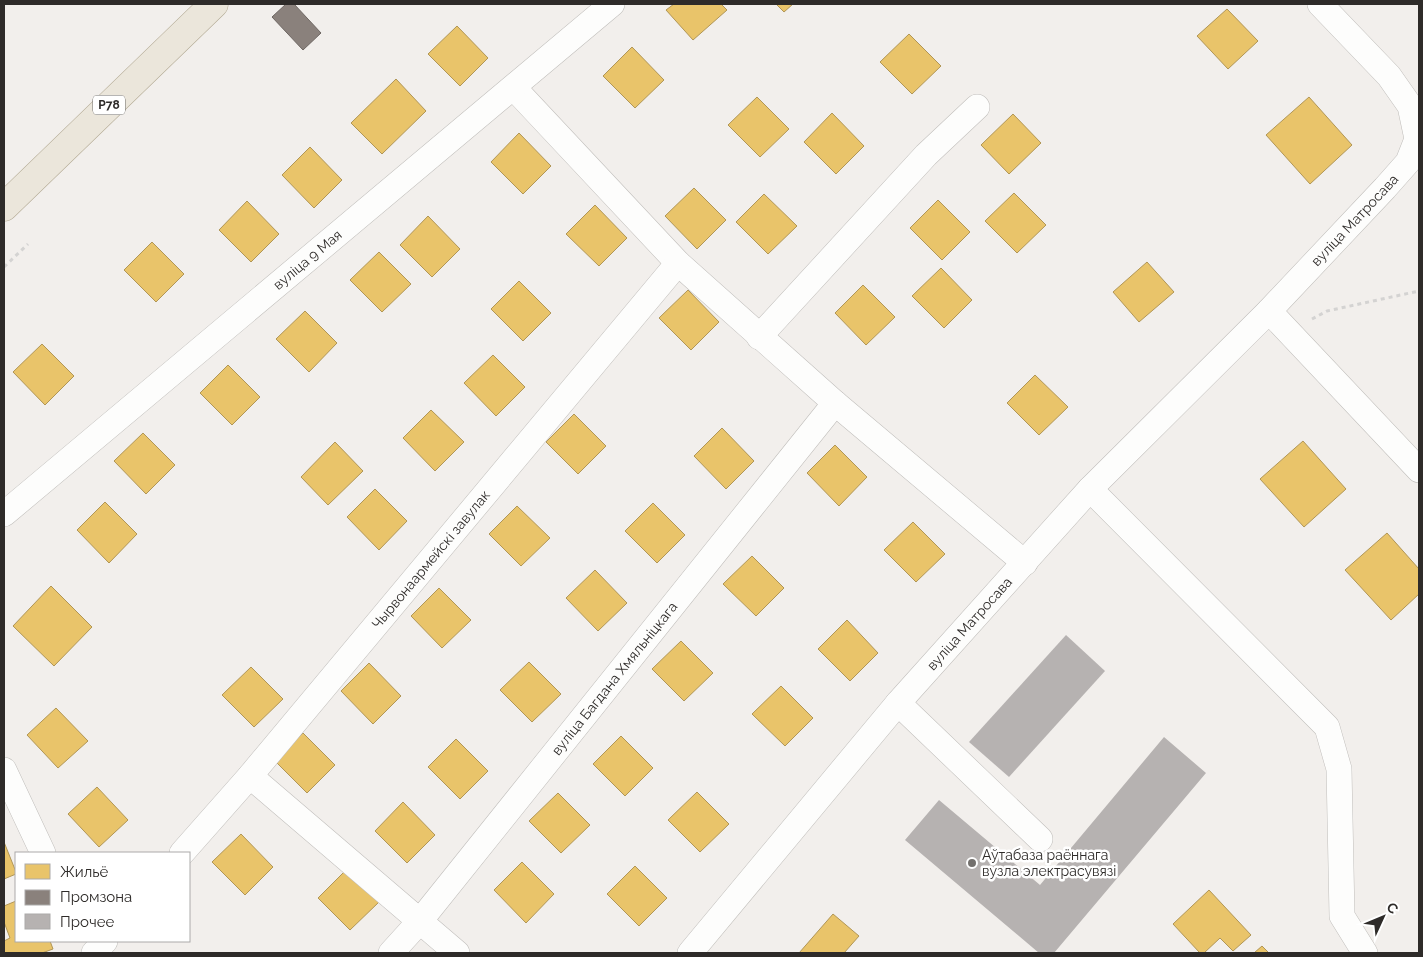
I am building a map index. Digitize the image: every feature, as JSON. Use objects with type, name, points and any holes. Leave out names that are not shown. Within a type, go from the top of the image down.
[{"type":"main road","name":"Р78","points":[[4,207],[214,4]]},
{"type":"street","name":"вуліца 9 Мая","points":[[4,514],[612,4]]},
{"type":"street","name":"вуліца Матросава","points":[[690,953],[898,703],[1090,489],[1269,311],[1408,162],[1417,139],[1410,106],[1389,76],[1320,4]]},
{"type":"street","points":[[514,88],[678,263],[835,403],[1025,563]]},
{"type":"street","points":[[759,337],[926,155],[977,107]]},
{"type":"street","name":"Чырвонаармейскі завулак","points":[[183,852],[250,776],[678,263]]},
{"type":"street","points":[[1269,311],[1419,470]]},
{"type":"street","name":"вуліца Багдана Хмяльніцкага","points":[[391,953],[420,921],[835,403]]},
{"type":"street","points":[[1090,489],[1327,727],[1339,769],[1342,916],[1365,953]]},
{"type":"street","points":[[898,703],[1040,839]]},
{"type":"street","points":[[4,770],[43,852]]},
{"type":"street","points":[[250,776],[457,953]]},
{"type":"street","points":[[85,942],[92,953],[104,942]]},
{"type":"path","points":[[4,267],[28,244]]},
{"type":"path","points":[[1288,331],[1327,311],[1419,291]]},
{"type":"building: Жильё","points":[[674,4],[721,4],[727,10],[693,40],[666,10]]},
{"type":"building: Жильё","points":[[776,4],[793,4],[784,12]]},
{"type":"building: Жильё","points":[[1227,9],[1258,41],[1228,69],[1197,36]]},
{"type":"building: Жильё","points":[[457,26],[488,58],[460,86],[428,54]]},
{"type":"building: Жильё","points":[[909,34],[941,66],[912,94],[880,62]]},
{"type":"building: Жильё","points":[[632,47],[664,80],[635,108],[603,76]]},
{"type":"building: Жильё","points":[[396,79],[426,111],[382,154],[351,123]]},
{"type":"building: Жильё","points":[[757,97],[789,129],[760,157],[728,125]]},
{"type":"building: Жильё","points":[[1309,97],[1352,145],[1310,184],[1266,135]]},
{"type":"building: Жильё","points":[[832,113],[864,146],[836,174],[804,142]]},
{"type":"building: Жильё","points":[[1013,114],[1041,143],[1009,174],[981,145]]},
{"type":"building: Жильё","points":[[519,133],[551,166],[523,194],[491,162]]},
{"type":"building: Жильё","points":[[310,147],[342,180],[314,208],[282,175]]},
{"type":"building: Жильё","points":[[694,188],[726,220],[697,249],[665,216]]},
{"type":"building: Жильё","points":[[1014,193],[1046,225],[1017,253],[985,221]]},
{"type":"building: Жильё","points":[[764,194],[797,226],[768,254],[736,222]]},
{"type":"building: Жильё","points":[[938,200],[970,232],[942,260],[910,228]]},
{"type":"building: Жильё","points":[[247,201],[279,234],[251,262],[219,230]]},
{"type":"building: Жильё","points":[[595,205],[627,238],[599,266],[566,234]]},
{"type":"building: Жильё","points":[[428,216],[460,249],[432,277],[400,245]]},
{"type":"building: Жильё","points":[[152,242],[184,274],[156,302],[124,270]]},
{"type":"building: Жильё","points":[[379,252],[411,284],[382,312],[350,280]]},
{"type":"building: Жильё","points":[[1147,262],[1174,292],[1139,322],[1113,292]]},
{"type":"building: Жильё","points":[[941,268],[972,300],[944,328],[912,296]]},
{"type":"building: Жильё","points":[[519,281],[551,313],[523,341],[491,309]]},
{"type":"building: Жильё","points":[[863,285],[895,317],[866,345],[835,313]]},
{"type":"building: Жильё","points":[[688,290],[719,322],[691,350],[659,318]]},
{"type":"building: Жильё","points":[[305,311],[337,343],[309,372],[276,339]]},
{"type":"building: Жильё","points":[[42,344],[74,376],[45,405],[13,372]]},
{"type":"building: Жильё","points":[[493,355],[525,387],[496,416],[464,383]]},
{"type":"building: Жильё","points":[[228,365],[260,397],[232,425],[200,393]]},
{"type":"building: Жильё","points":[[1035,375],[1068,407],[1039,435],[1007,403]]},
{"type":"building: Жильё","points":[[431,410],[464,442],[435,471],[403,438]]},
{"type":"building: Жильё","points":[[574,414],[606,446],[578,474],[546,442]]},
{"type":"building: Жильё","points":[[722,428],[754,461],[726,489],[694,456]]},
{"type":"building: Жильё","points":[[143,433],[175,465],[146,494],[114,461]]},
{"type":"building: Жильё","points":[[1303,441],[1346,489],[1304,527],[1260,479]]},
{"type":"building: Жильё","points":[[335,442],[363,471],[328,505],[301,477]]},
{"type":"building: Жильё","points":[[835,445],[867,477],[839,506],[807,473]]},
{"type":"building: Жильё","points":[[375,489],[407,521],[379,550],[347,517]]},
{"type":"building: Жильё","points":[[105,502],[137,534],[109,563],[77,530]]},
{"type":"building: Жильё","points":[[653,503],[685,535],[657,563],[625,531]]},
{"type":"building: Жильё","points":[[517,506],[550,538],[521,566],[489,534]]},
{"type":"building: Жильё","points":[[913,522],[945,554],[916,582],[884,550]]},
{"type":"building: Жильё","points":[[1387,533],[1419,569],[1419,594],[1391,620],[1345,570]]},
{"type":"building: Жильё","points":[[752,556],[784,588],[756,616],[723,584]]},
{"type":"building: Жильё","points":[[595,570],[627,603],[598,631],[566,598]]},
{"type":"building: Жильё","points":[[51,586],[92,627],[54,666],[13,626]]},
{"type":"building: Жильё","points":[[439,588],[471,620],[442,648],[411,616]]},
{"type":"building: Жильё","points":[[847,620],[878,653],[850,681],[818,649]]},
{"type":"building: Жильё","points":[[681,641],[713,673],[684,701],[652,669]]},
{"type":"building: Жильё","points":[[529,662],[561,694],[532,722],[500,690]]},
{"type":"building: Жильё","points":[[369,663],[401,696],[373,724],[341,691]]},
{"type":"building: Жильё","points":[[251,667],[283,699],[254,727],[222,695]]},
{"type":"building: Жильё","points":[[781,686],[813,718],[785,746],[752,714]]},
{"type":"building: Жильё","points":[[56,708],[88,741],[58,768],[27,735]]},
{"type":"building: Жильё","points":[[303,733],[335,765],[307,793],[275,761]]},
{"type":"building: Жильё","points":[[621,736],[653,768],[625,796],[593,764]]},
{"type":"building: Жильё","points":[[456,739],[488,771],[460,799],[428,767]]},
{"type":"building: Жильё","points":[[97,787],[128,820],[99,847],[68,814]]},
{"type":"building: Жильё","points":[[697,792],[729,824],[700,852],[668,820]]},
{"type":"building: Жильё","points":[[558,793],[590,825],[561,853],[529,821]]},
{"type":"building: Жильё","points":[[403,802],[435,835],[407,863],[375,831]]},
{"type":"building: Жильё","points":[[241,834],[273,867],[245,895],[212,862]]},
{"type":"building: Жильё","points":[[4,842],[15,870],[15,874],[4,879]]},
{"type":"building: Жильё","points":[[522,862],[554,894],[526,923],[494,890]]},
{"type":"building: Жильё","points":[[635,866],[667,898],[639,926],[607,894]]},
{"type":"building: Жильё","points":[[347,869],[379,902],[350,930],[318,898]]},
{"type":"building: Жильё","points":[[1209,890],[1251,935],[1233,951],[1220,938],[1204,953],[1200,953],[1173,924]]},
{"type":"building: Жильё","points":[[15,901],[15,942],[50,942],[53,949],[42,953],[4,953],[4,941],[10,938],[4,922],[4,906]]},
{"type":"building: Жильё","points":[[833,914],[859,936],[844,953],[799,953]]},
{"type":"building: Жильё","points":[[1262,946],[1269,953],[1254,953]]},
{"type":"building: Промзона","points":[[286,4],[294,4],[321,33],[303,50],[272,17]]},
{"type":"building: Прочее","points":[[1066,635],[1105,671],[1009,777],[969,742]]},
{"type":"building: Прочее","name":"Аўтабаза раённага вузла электрасувязі","points":[[1164,737],[1206,773],[1054,953],[1039,953],[905,840],[939,800],[1040,885]]},
{"type":"place","name":"Аўтабаза раённага вузла электрасувязі","points":[[972,863]]}]
